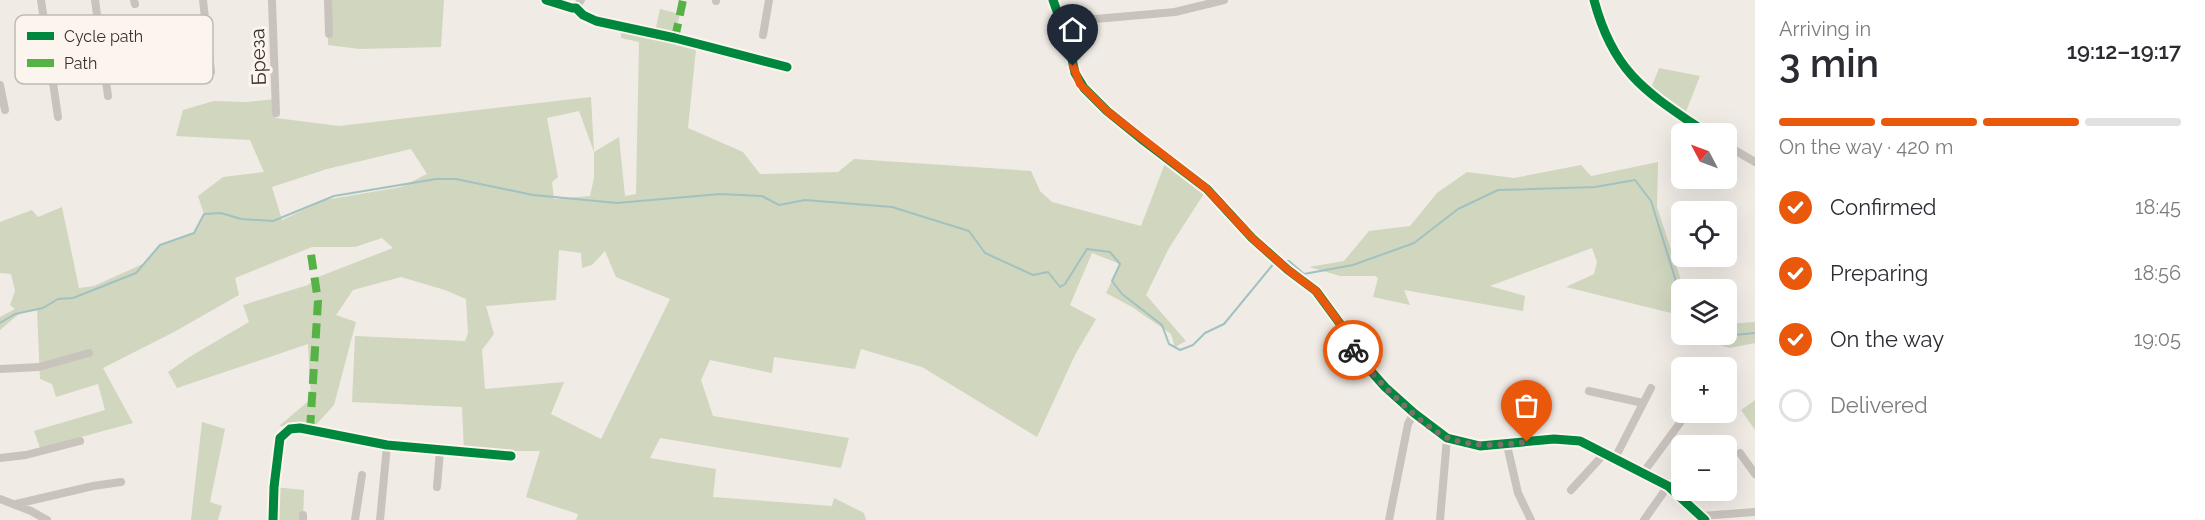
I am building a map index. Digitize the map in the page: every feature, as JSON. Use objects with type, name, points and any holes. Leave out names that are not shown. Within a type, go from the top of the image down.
[{"type":"street","points":[[41,0],[43,15]]},
{"type":"street","points":[[95,0],[97,15]]},
{"type":"street","points":[[203,0],[205,15]]},
{"type":"street","name":"Бреза","points":[[272,0],[276,113]]},
{"type":"street","points":[[328,0],[329,34]]},
{"type":"street","points":[[546,0],[572,8],[579,4],[583,15],[596,21],[675,38],[787,67]]},
{"type":"street","points":[[763,35],[769,0]]},
{"type":"street","points":[[1053,0],[1077,78],[1084,88],[1107,111],[1207,189],[1252,238],[1288,270],[1307,283],[1322,298],[1341,325],[1354,352],[1385,387],[1447,438],[1480,446],[1554,439],[1580,441],[1668,486],[1703,518],[1755,512]]},
{"type":"street","points":[[1061,22],[1174,12],[1224,0]]},
{"type":"street","points":[[1594,0],[1610,44],[1634,79],[1656,98],[1692,123]]},
{"type":"street","points":[[53,84],[58,117]]},
{"type":"street","points":[[106,84],[108,96]]},
{"type":"street","points":[[0,85],[5,110]]},
{"type":"street","points":[[1737,151],[1755,162]]},
{"type":"street","points":[[0,369],[39,367],[89,353]]},
{"type":"street","points":[[1615,458],[1651,388]]},
{"type":"street","points":[[1588,391],[1643,404]]},
{"type":"street","points":[[1389,520],[1408,424],[1414,413]]},
{"type":"street","points":[[1643,473],[1680,423]]},
{"type":"street","points":[[273,520],[274,487],[280,438],[290,429],[315,431],[387,445],[511,456]]},
{"type":"street","points":[[1440,520],[1447,438]]},
{"type":"street","points":[[0,458],[26,455],[80,441]]},
{"type":"street","points":[[380,520],[387,445]]},
{"type":"street","points":[[1507,445],[1518,493],[1531,520]]},
{"type":"street","points":[[436,487],[440,450]]},
{"type":"street","points":[[1740,453],[1755,474]]},
{"type":"street","points":[[1571,490],[1604,454]]},
{"type":"street","points":[[355,520],[362,475]]},
{"type":"street","points":[[16,504],[74,490],[121,482]]},
{"type":"street","points":[[1644,520],[1668,486]]},
{"type":"street","points":[[0,499],[16,504],[47,520]]},
{"type":"green space","points":[[328,0],[444,0],[441,47],[360,49],[328,45]]},
{"type":"green space","points":[[660,9],[680,14],[673,41],[696,49],[688,128],[743,152],[760,174],[838,172],[854,159],[1031,171],[1040,191],[1052,202],[1141,226],[1167,158],[1207,189],[1169,248],[1146,295],[1186,341],[1175,347],[1171,334],[1132,307],[1106,293],[1120,264],[1092,253],[1070,305],[1096,319],[1075,355],[1037,437],[922,367],[861,349],[855,369],[774,357],[772,373],[710,360],[701,380],[713,416],[849,438],[841,468],[660,438],[650,458],[716,469],[713,497],[832,506],[834,498],[864,513],[866,520],[576,520],[578,514],[526,497],[540,451],[464,451],[462,407],[352,402],[355,336],[465,341],[468,333],[466,299],[445,290],[401,277],[353,290],[336,315],[356,322],[334,405],[314,427],[279,426],[311,399],[308,344],[177,388],[168,372],[249,322],[243,305],[308,285],[318,277],[393,248],[382,238],[355,247],[312,247],[235,278],[239,295],[174,332],[103,368],[133,423],[40,448],[34,431],[105,410],[98,384],[56,397],[52,384],[40,379],[37,310],[20,313],[0,330],[0,317],[15,309],[10,305],[15,291],[11,274],[0,273],[0,222],[32,210],[38,217],[62,207],[79,288],[94,286],[145,263],[160,245],[194,233],[204,214],[198,196],[223,177],[264,172],[250,140],[176,136],[183,110],[214,101],[247,102],[276,99],[276,118],[339,126],[591,97],[594,152],[619,137],[625,196],[636,194],[639,42],[621,38],[621,24],[656,28]],"holes":[[[579,111],[594,152],[594,178],[590,196],[554,199],[552,182],[558,177],[547,118]],[[411,149],[427,174],[401,187],[325,200],[282,220],[272,187],[327,169]],[[559,250],[581,253],[582,268],[592,265],[605,251],[616,277],[670,299],[601,439],[551,414],[564,382],[485,389],[482,350],[494,334],[486,306],[556,300]]]},
{"type":"green space","points":[[1659,68],[1700,76],[1685,114],[1651,88]]},
{"type":"green space","points":[[1658,162],[1657,207],[1671,250],[1671,267],[1677,267],[1681,279],[1671,279],[1671,313],[1566,287],[1594,274],[1597,262],[1592,248],[1490,286],[1525,296],[1523,311],[1404,290],[1410,305],[1373,297],[1378,278],[1375,276],[1340,276],[1309,267],[1344,261],[1369,231],[1410,226],[1437,193],[1467,172],[1514,178],[1581,165],[1591,176]]},
{"type":"green space","points":[[1755,322],[1755,343],[1730,348],[1720,345],[1737,345],[1737,323]]},
{"type":"green space","points":[[1755,400],[1755,430],[1741,410]]},
{"type":"green space","points":[[202,422],[225,429],[210,502],[222,506],[218,520],[191,520]]},
{"type":"green space","points":[[274,487],[304,490],[303,520],[273,520]]},
{"type":"waterway","points":[[0,323],[15,314],[43,308],[58,299],[73,298],[136,273],[160,245],[194,233],[204,214],[221,213],[241,219],[273,221],[334,196],[436,179],[456,179],[533,195],[617,203],[720,194],[762,196],[779,205],[805,200],[892,207],[969,231],[985,253],[1033,275],[1048,272],[1060,287],[1065,284],[1087,249],[1110,252],[1120,264],[1112,281],[1122,294],[1162,325],[1169,344],[1180,350],[1193,345],[1205,333],[1224,324],[1275,262]]},
{"type":"waterway","points":[[1284,261],[1289,261],[1304,274],[1353,265],[1414,243],[1458,209],[1498,190],[1595,187],[1635,180],[1651,201],[1675,279]]},
{"type":"waterway","points":[[1737,335],[1755,333]]},
{"type":"marked path","points":[[675,38],[683,0]]},
{"type":"marked path","points":[[310,430],[318,301],[311,254]]},
{"type":"cycle path","points":[[546,0],[576,8],[583,15],[596,21],[675,38],[787,67]]},
{"type":"cycle path","points":[[1053,0],[1069,45],[1075,73],[1084,88],[1107,111],[1207,189],[1252,238],[1316,291],[1341,325],[1354,352],[1385,387],[1414,413],[1447,438],[1480,446],[1554,439],[1580,441],[1668,486],[1705,520]]},
{"type":"cycle path","points":[[1594,0],[1602,26],[1623,65],[1651,93],[1692,123]]},
{"type":"cycle path","points":[[273,520],[274,487],[280,438],[290,429],[300,428],[387,445],[511,456]]},
{"type":"way so far","points":[[1353,350],[1385,387],[1447,438],[1480,446],[1527,442]]},
{"type":"route","points":[[1073,66],[1080,84],[1107,111],[1207,189],[1252,238],[1316,291],[1341,325],[1353,350]]}]
